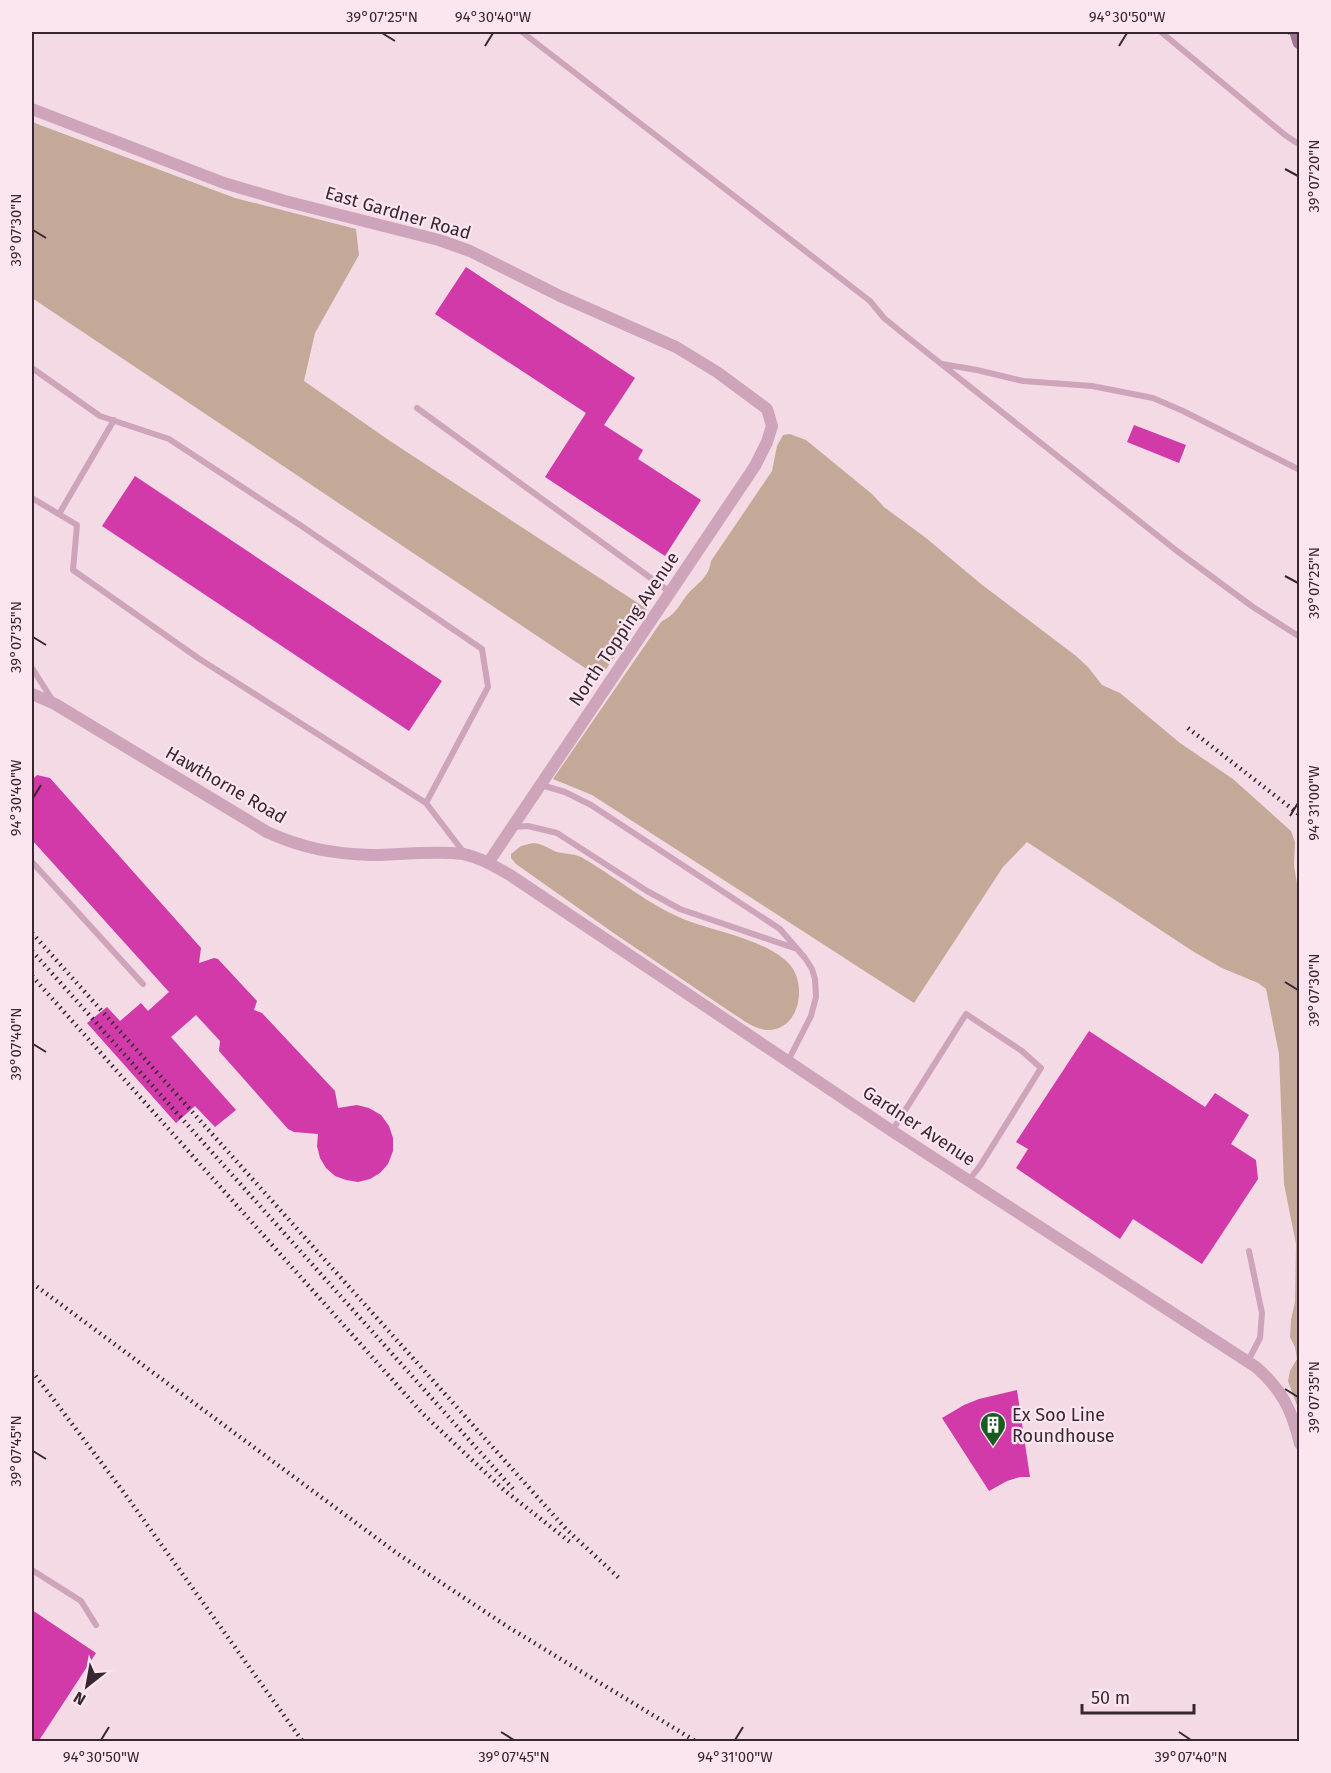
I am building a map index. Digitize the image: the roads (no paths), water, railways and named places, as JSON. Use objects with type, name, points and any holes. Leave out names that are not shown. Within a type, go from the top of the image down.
[{"type":"main road","points":[[1297,32],[1299,42]]},
{"type":"street","name":"East Gardner Road","points":[[32,109],[224,183],[439,240],[470,251],[560,296],[676,347],[717,372],[767,409]]},
{"type":"street","name":"North Topping Avenue","points":[[488,863],[754,466],[772,426],[767,409]]},
{"type":"street","name":"Hawthorne Road","points":[[32,694],[55,704],[267,832],[294,844],[332,852],[369,855],[465,854],[488,863]]},
{"type":"street","name":"Gardner Avenue","points":[[488,863],[552,903],[892,1131],[1247,1361],[1268,1378],[1285,1399],[1299,1444]]},
{"type":"lane","points":[[522,32],[870,301],[884,318],[1192,563],[1299,637]]},
{"type":"lane","points":[[1161,32],[1299,145]]},
{"type":"lane","points":[[942,364],[1023,381],[1092,386],[1153,398],[1299,470]]},
{"type":"lane","points":[[32,368],[100,416],[169,439],[482,649],[488,687],[426,803]]},
{"type":"lane","points":[[417,408],[670,592]]},
{"type":"lane","points":[[59,514],[114,420]]},
{"type":"lane","points":[[32,498],[77,525],[73,570],[198,658],[426,803],[465,854]]},
{"type":"lane","points":[[32,668],[55,704]]},
{"type":"lane","points":[[541,785],[565,792],[591,805],[780,928],[812,969],[815,979],[816,998],[811,1016],[788,1061]]},
{"type":"lane","points":[[513,827],[528,826],[556,833],[647,891],[680,909],[797,949]]},
{"type":"lane","points":[[32,862],[143,984]]},
{"type":"lane","points":[[892,1131],[966,1014],[1022,1051],[1041,1068],[980,1166],[968,1180]]},
{"type":"lane","points":[[1247,1361],[1260,1338],[1262,1312],[1249,1251]]},
{"type":"lane","points":[[32,1570],[81,1601],[96,1625]]},
{"type":"railway","points":[[1289,32],[1300,40]]},
{"type":"railway","points":[[1188,728],[1300,815]]},
{"type":"railway","points":[[32,933],[566,1529],[620,1579]]},
{"type":"railway","points":[[32,951],[513,1489]]},
{"type":"railway","points":[[32,976],[423,1414],[504,1490],[570,1542]]},
{"type":"railway","points":[[32,1283],[398,1554],[508,1627],[697,1742]]},
{"type":"railway","points":[[32,1371],[125,1494],[303,1742]]},
{"type":"place","name":"Ex Soo Line Roundhouse","points":[[993,1448]]}]
